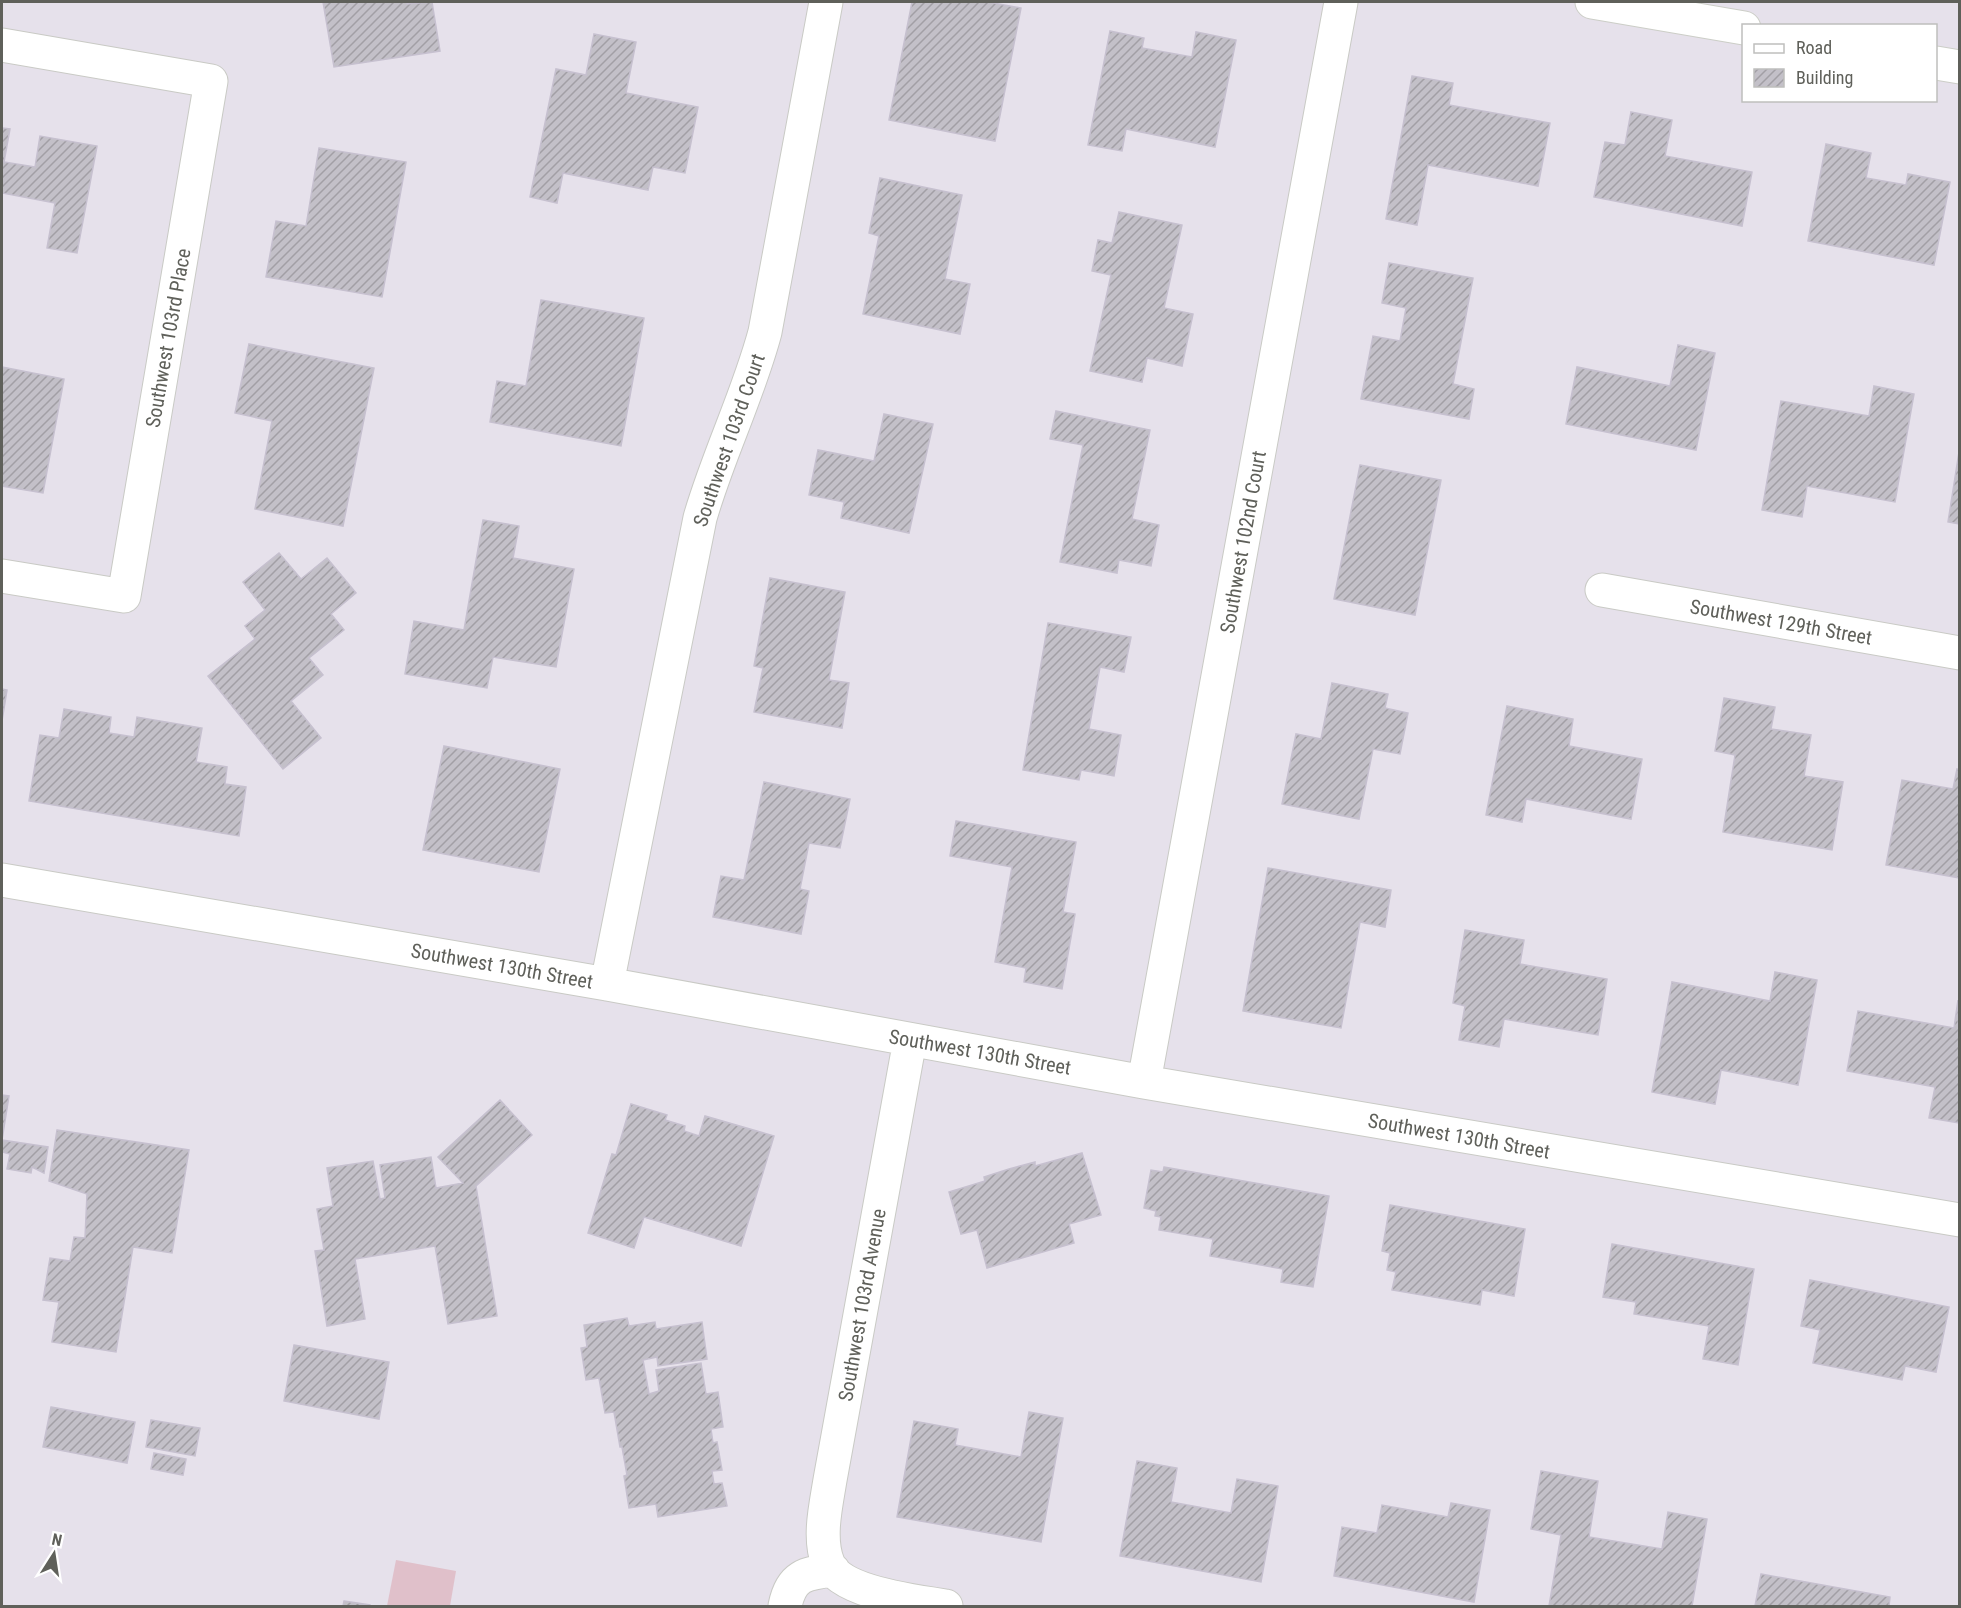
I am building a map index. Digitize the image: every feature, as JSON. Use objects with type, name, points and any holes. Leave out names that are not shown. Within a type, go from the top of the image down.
[{"type":"street","name":"Southwest 103rd Court","points":[[607,984],[700,518],[713,476],[754,370],[765,332],[826,2]]},
{"type":"street","name":"Southwest 102nd Court","points":[[1144,1082],[1341,2]]},
{"type":"street","points":[[1592,2],[1742,28]]},
{"type":"street","name":"Southwest 103rd Place","points":[[2,45],[211,81],[124,596],[2,576]]},
{"type":"street","points":[[1937,63],[1959,67]]},
{"type":"street","name":"Southwest 129th Street","points":[[1602,590],[1959,653]]},
{"type":"street","name":"Southwest 130th Street","points":[[2,880],[607,984],[1144,1082],[1959,1220]]},
{"type":"street","name":"Southwest 103rd Avenue","points":[[833,1570],[828,1563],[824,1539],[830,1480],[910,1040]]},
{"type":"street","points":[[785,1606],[794,1584],[807,1573],[833,1570],[845,1580],[862,1587],[914,1601],[946,1606]]},
{"type":"shaded area","points":[[396,1560],[456,1571],[450,1606],[387,1606]]},
{"type":"building","points":[[323,2],[406,2],[407,4],[432,2],[440,51],[334,67]]},
{"type":"building","points":[[912,2],[988,2],[1021,8],[995,141],[889,120]]},
{"type":"building","points":[[1110,31],[1144,38],[1142,48],[1192,57],[1196,32],[1236,40],[1215,147],[1126,129],[1122,151],[1088,145]]},
{"type":"building","points":[[594,34],[636,42],[626,93],[698,107],[685,173],[653,167],[648,190],[563,173],[557,203],[530,197],[556,69],[586,75]]},
{"type":"building","points":[[1412,76],[1453,83],[1449,105],[1550,123],[1538,186],[1428,165],[1417,225],[1386,219]]},
{"type":"building","points":[[1631,112],[1672,120],[1665,156],[1752,172],[1742,226],[1594,197],[1605,142],[1625,145]]},
{"type":"building","points":[[2,128],[10,129],[4,162],[35,167],[40,136],[97,146],[77,253],[47,248],[55,203],[2,193]]},
{"type":"building","points":[[1826,144],[1871,153],[1866,178],[1906,185],[1908,174],[1950,182],[1934,265],[1808,241]]},
{"type":"building","points":[[319,148],[406,162],[382,297],[266,277],[276,221],[306,226]]},
{"type":"building","points":[[880,178],[962,195],[945,279],[970,284],[960,334],[863,314],[879,236],[869,233]]},
{"type":"building","points":[[1119,212],[1182,225],[1164,308],[1193,314],[1182,366],[1147,358],[1142,382],[1090,371],[1111,275],[1092,271],[1098,240],[1112,243]]},
{"type":"building","points":[[1389,263],[1473,278],[1453,384],[1474,389],[1469,419],[1361,399],[1373,336],[1400,341],[1406,308],[1382,303]]},
{"type":"building","points":[[541,300],[644,318],[621,446],[490,422],[497,381],[526,386]]},
{"type":"building","points":[[249,344],[374,368],[343,526],[255,509],[272,421],[235,413]]},
{"type":"building","points":[[1678,345],[1715,353],[1696,450],[1566,424],[1577,367],[1670,386]]},
{"type":"building","points":[[2,367],[64,379],[43,493],[2,486]]},
{"type":"building","points":[[1874,386],[1914,394],[1895,502],[1807,486],[1802,517],[1762,510],[1781,401],[1869,416]]},
{"type":"building","points":[[1056,411],[1150,430],[1132,519],[1159,525],[1151,566],[1119,560],[1117,573],[1060,562],[1083,445],[1050,439]]},
{"type":"building","points":[[884,414],[933,424],[909,533],[841,518],[844,502],[809,495],[818,450],[874,461]]},
{"type":"building","points":[[1960,453],[1960,524],[1948,522]]},
{"type":"building","points":[[1360,465],[1441,480],[1415,615],[1334,599]]},
{"type":"building","points":[[483,520],[519,526],[513,558],[574,569],[556,667],[493,657],[487,688],[405,674],[414,621],[464,630]]},
{"type":"building","points":[[279,553],[301,579],[327,558],[356,593],[331,614],[344,630],[309,658],[323,675],[291,701],[321,738],[283,769],[208,676],[255,639],[245,626],[265,610],[243,582]]},
{"type":"building","points":[[770,578],[845,592],[829,680],[849,683],[842,728],[754,712],[763,668],[754,666]]},
{"type":"building","points":[[1048,623],[1131,637],[1124,672],[1100,667],[1089,729],[1121,735],[1114,776],[1081,770],[1079,780],[1023,770]]},
{"type":"building","points":[[1332,683],[1388,694],[1385,708],[1408,713],[1400,754],[1373,749],[1359,819],[1282,804],[1296,734],[1321,739]]},
{"type":"building","points":[[2,689],[7,690],[2,721]]},
{"type":"building","points":[[1724,698],[1775,707],[1771,729],[1811,735],[1804,776],[1843,782],[1832,850],[1723,832],[1735,755],[1715,751]]},
{"type":"building","points":[[1507,706],[1573,719],[1569,746],[1642,759],[1631,819],[1526,799],[1522,822],[1486,815]]},
{"type":"building","points":[[64,709],[111,717],[109,733],[134,737],[137,717],[202,728],[196,762],[227,767],[225,784],[246,787],[239,836],[29,801],[40,735],[59,738]]},
{"type":"building","points":[[444,746],[560,769],[539,872],[423,850]]},
{"type":"building","points":[[1957,769],[1960,770],[1960,878],[1886,865],[1902,780],[1953,789]]},
{"type":"building","points":[[764,782],[850,799],[840,848],[809,843],[800,889],[809,891],[801,934],[713,917],[721,876],[744,880]]},
{"type":"building","points":[[956,821],[1076,842],[1063,912],[1075,914],[1062,989],[1024,982],[1026,968],[995,962],[1012,867],[950,856]]},
{"type":"building","points":[[1268,868],[1391,890],[1385,927],[1360,922],[1341,1028],[1243,1011]]},
{"type":"building","points":[[1465,930],[1524,940],[1520,964],[1607,979],[1598,1035],[1504,1019],[1499,1047],[1459,1040],[1465,1006],[1453,1003]]},
{"type":"building","points":[[1775,972],[1817,980],[1798,1085],[1721,1070],[1715,1104],[1652,1092],[1672,982],[1770,1001]]},
{"type":"building","points":[[1958,1000],[1960,1123],[1929,1118],[1935,1087],[1847,1071],[1858,1011],[1954,1028]]},
{"type":"building","points":[[2,1095],[9,1096],[2,1140]]},
{"type":"building","points":[[500,1100],[532,1135],[476,1186],[497,1316],[448,1324],[435,1246],[355,1259],[365,1319],[327,1326],[315,1251],[324,1250],[317,1209],[333,1206],[327,1168],[373,1161],[380,1199],[385,1198],[380,1165],[431,1157],[436,1188],[463,1183],[438,1157]]},
{"type":"building","points":[[631,1104],[667,1115],[665,1120],[685,1126],[684,1131],[699,1136],[705,1116],[774,1136],[741,1246],[644,1217],[634,1248],[588,1233],[612,1154],[616,1155]]},
{"type":"building","points":[[57,1130],[189,1150],[172,1253],[133,1247],[116,1352],[52,1342],[59,1302],[43,1300],[50,1258],[70,1261],[74,1237],[85,1238],[87,1194],[49,1181]]},
{"type":"building","points":[[2,1140],[48,1147],[44,1173],[32,1167],[31,1173],[7,1169],[10,1154],[2,1152]]},
{"type":"building","points":[[1082,1153],[1101,1215],[1069,1224],[1074,1243],[987,1268],[977,1230],[961,1234],[949,1192],[985,1181],[984,1177],[1009,1169],[1035,1162],[1035,1166]]},
{"type":"building","points":[[1164,1167],[1329,1196],[1313,1287],[1281,1282],[1283,1269],[1210,1256],[1213,1239],[1159,1230],[1161,1217],[1155,1216],[1156,1211],[1144,1208],[1151,1170],[1163,1172]]},
{"type":"building","points":[[1390,1205],[1525,1229],[1514,1296],[1482,1290],[1480,1305],[1392,1290],[1396,1272],[1387,1270],[1390,1253],[1382,1251]]},
{"type":"building","points":[[1612,1244],[1754,1269],[1738,1365],[1703,1359],[1709,1326],[1634,1314],[1636,1302],[1603,1297]]},
{"type":"building","points":[[1810,1280],[1949,1307],[1936,1372],[1905,1366],[1902,1380],[1813,1363],[1820,1330],[1801,1326]]},
{"type":"building","points":[[627,1318],[629,1326],[655,1322],[656,1329],[702,1322],[707,1359],[658,1366],[657,1357],[643,1360],[649,1394],[659,1391],[656,1370],[701,1363],[706,1394],[718,1392],[723,1427],[711,1429],[713,1443],[717,1442],[722,1470],[712,1471],[714,1484],[722,1483],[727,1506],[658,1517],[656,1504],[629,1508],[624,1476],[627,1475],[614,1412],[605,1413],[599,1378],[586,1380],[581,1348],[587,1347],[584,1325]]},
{"type":"building","points":[[294,1345],[389,1362],[379,1419],[284,1401]]},
{"type":"building","points":[[51,1407],[135,1422],[127,1463],[43,1447]]},
{"type":"building","points":[[1029,1412],[1063,1418],[1041,1542],[897,1517],[914,1421],[958,1429],[955,1445],[1021,1457]]},
{"type":"building","points":[[151,1420],[200,1428],[195,1456],[146,1447]]},
{"type":"building","points":[[154,1453],[186,1459],[183,1475],[151,1469]]},
{"type":"building","points":[[1137,1461],[1177,1468],[1171,1502],[1231,1513],[1237,1479],[1278,1486],[1261,1582],[1120,1556]]},
{"type":"building","points":[[1541,1471],[1598,1481],[1589,1537],[1662,1549],[1668,1512],[1707,1519],[1692,1606],[1549,1606],[1561,1535],[1531,1529]]},
{"type":"building","points":[[1451,1503],[1490,1510],[1474,1602],[1334,1576],[1342,1527],[1377,1533],[1382,1505],[1448,1517]]},
{"type":"building","points":[[1761,1574],[1890,1597],[1889,1606],[1755,1606]]},
{"type":"building","points":[[344,1601],[370,1605],[370,1606],[343,1606]]}]
